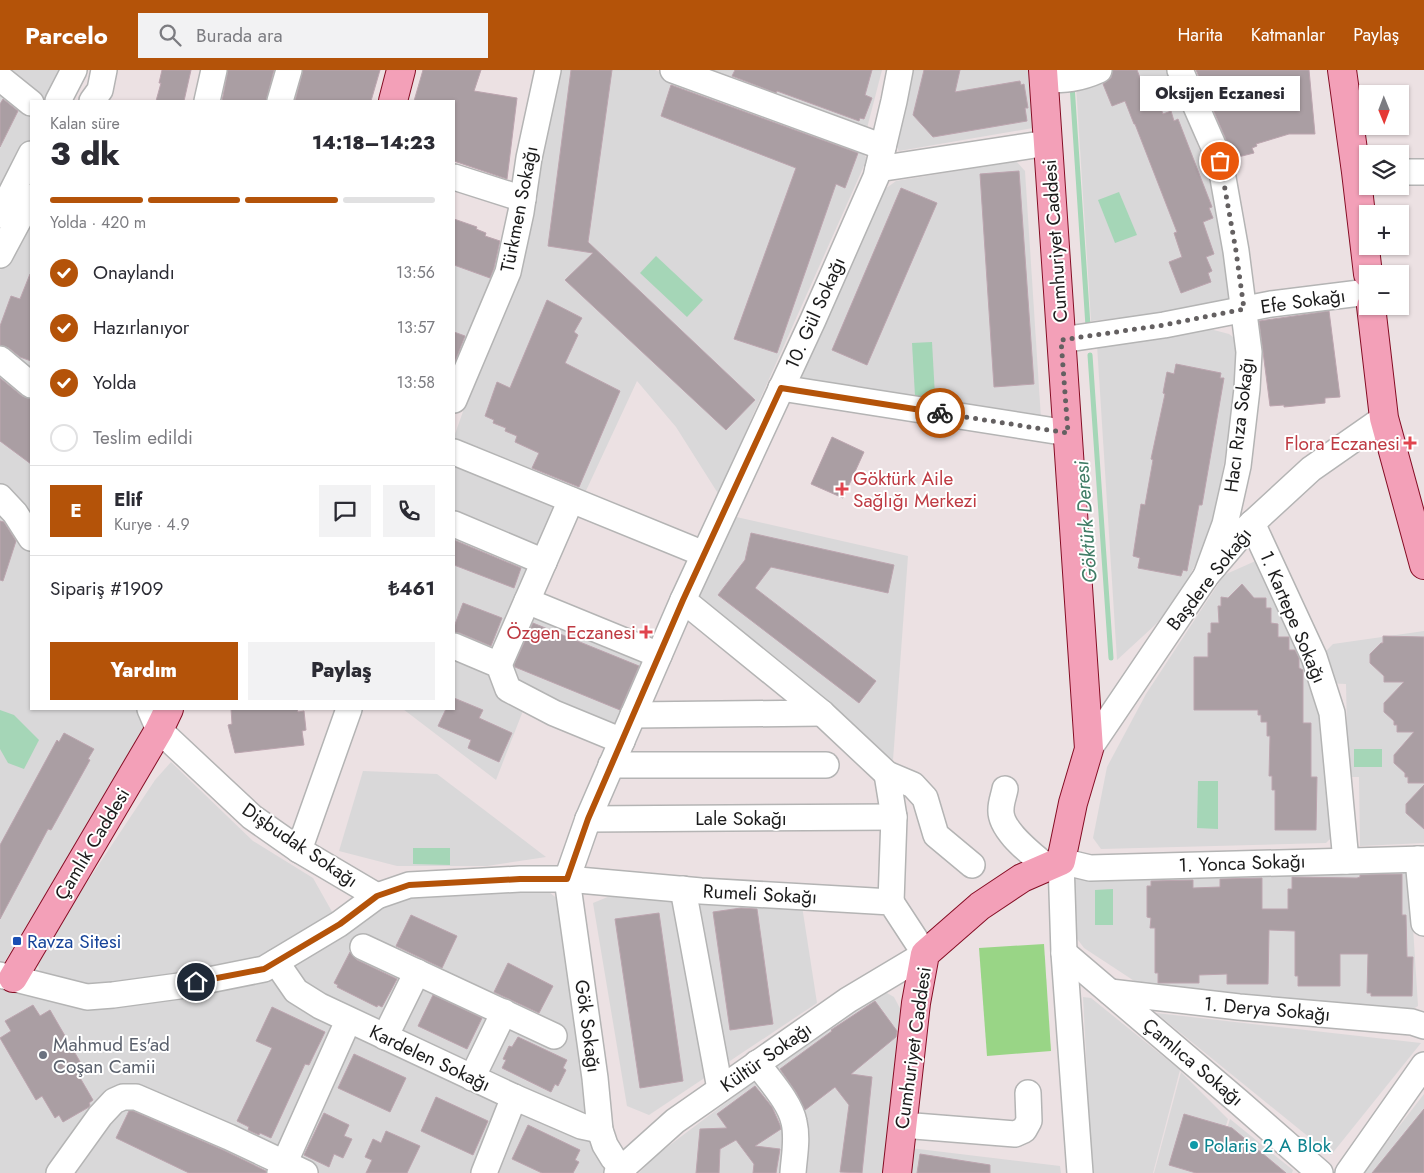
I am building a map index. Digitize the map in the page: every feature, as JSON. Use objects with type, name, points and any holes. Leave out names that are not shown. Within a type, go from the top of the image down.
[{"type":"main road","points":[[392,100],[401,70]]},
{"type":"main road","points":[[1342,70],[1359,157]]},
{"type":"main road","name":"Cumhuriyet Caddesi","points":[[897,1173],[916,1003],[925,954],[980,906],[1022,878],[1054,864],[1089,749],[1048,143],[1066,75]]},
{"type":"main road","points":[[1363,195],[1367,265]]},
{"type":"main road","points":[[1372,315],[1384,418],[1424,565]]},
{"type":"main road","name":"Çamlık Caddesi","points":[[4,979],[159,716]]},
{"type":"street","points":[[59,100],[74,70]]},
{"type":"street","points":[[207,100],[214,70]]},
{"type":"street","points":[[280,100],[289,70]]},
{"type":"street","name":"Türkmen Sokağı","points":[[455,398],[508,272],[523,199],[529,158],[548,70]]},
{"type":"street","points":[[673,70],[880,158],[1048,143]]},
{"type":"street","name":"10. Gül Sokağı","points":[[567,879],[588,819],[683,600],[876,177],[900,70]]},
{"type":"street","name":"Hacı Rıza Sokağı","points":[[1180,70],[1220,161],[1236,251],[1249,352],[1247,389],[1238,466],[1225,524],[1206,576]]},
{"type":"street","points":[[0,78],[30,103]]},
{"type":"street","points":[[15,232],[30,159]]},
{"type":"street","points":[[1409,172],[1424,172]]},
{"type":"street","points":[[455,177],[523,199]]},
{"type":"street","points":[[15,232],[30,199]]},
{"type":"street","name":"Efe Sokağı","points":[[1061,340],[1164,325],[1271,304],[1359,293]]},
{"type":"street","points":[[0,359],[30,384]]},
{"type":"street","points":[[781,388],[1068,433]]},
{"type":"street","name":"Başdere Sokağı","points":[[1089,749],[1206,576],[1252,523],[1311,469],[1384,418]]},
{"type":"street","points":[[455,452],[704,554]]},
{"type":"street","points":[[0,497],[15,513],[30,536]]},
{"type":"street","points":[[571,500],[499,665],[508,689],[554,712],[622,741]]},
{"type":"street","name":"1. Kartepe Sokağı","points":[[1252,523],[1314,657],[1332,714],[1346,861]]},
{"type":"street","points":[[455,524],[544,562]]},
{"type":"street","points":[[683,600],[822,713],[887,774],[913,785],[925,798],[936,835],[972,865]]},
{"type":"street","points":[[527,601],[659,655]]},
{"type":"street","points":[[455,646],[499,665]]},
{"type":"street","points":[[300,850],[349,710]]},
{"type":"street","points":[[633,715],[822,713]]},
{"type":"street","name":"Dişbudak Sokağı","points":[[159,716],[252,817],[300,850],[377,896]]},
{"type":"street","points":[[611,765],[826,765]]},
{"type":"street","points":[[887,774],[894,817],[891,902],[925,954]]},
{"type":"street","points":[[1005,789],[1000,810],[1003,821],[1012,835],[1054,864],[1064,953],[1080,1173]]},
{"type":"street","name":"Lale Sokağı","points":[[588,819],[894,817]]},
{"type":"street","points":[[1421,859],[1424,923]]},
{"type":"street","name":"1. Yonca Sokağı","points":[[1054,864],[1090,868],[1421,859]]},
{"type":"street","name":"Rumeli Sokağı","points":[[4,979],[87,997],[180,986],[264,969],[340,924],[377,896],[409,885],[520,879],[567,879],[684,889],[891,902]]},
{"type":"street","name":"Gök Sokağı","points":[[567,879],[595,1078],[600,1130],[605,1145],[619,1170]]},
{"type":"street","points":[[684,889],[720,1089]]},
{"type":"street","points":[[363,947],[554,1036]]},
{"type":"street","name":"Çamlıca Sokağı","points":[[1064,953],[1320,1173]]},
{"type":"street","name":"Kültür Sokağı","points":[[619,1170],[675,1121],[720,1089],[848,1000],[925,954]]},
{"type":"street","name":"Kardelen Sokağı","points":[[276,962],[296,991],[348,1021],[581,1126],[600,1130]]},
{"type":"street","points":[[385,1037],[418,972]]},
{"type":"street","name":"1. Derya Sokağı","points":[[1110,992],[1239,1007],[1412,1022],[1424,1026]]},
{"type":"street","points":[[472,1078],[504,1012]]},
{"type":"street","points":[[59,1173],[100,1116],[114,1101],[123,1097],[136,1096],[229,1137],[290,1170],[348,1021]]},
{"type":"street","points":[[757,1063],[790,1110],[794,1122],[796,1134],[793,1173]]},
{"type":"street","points":[[1348,1173],[1424,1065]]},
{"type":"street","points":[[902,1125],[1015,1134],[1024,1130],[1029,1121],[1028,1093]]},
{"type":"street","points":[[484,1173],[514,1097]]},
{"type":"shaded area","points":[[0,70],[84,70],[68,100],[30,100],[30,169],[0,224]]},
{"type":"shaded area","points":[[553,70],[655,70],[861,150],[867,159],[719,495],[676,427],[637,381],[584,495],[455,447],[455,434],[516,261]]},
{"type":"shaded area","points":[[689,70],[882,70],[866,132]]},
{"type":"shaded area","points":[[910,70],[1028,70],[1033,128],[899,151],[895,144]]},
{"type":"shaded area","points":[[1075,70],[1169,70],[1213,186],[1233,301],[1217,308],[1091,321]]},
{"type":"shaded area","points":[[1016,161],[1025,171],[1042,434],[794,386],[877,195],[896,181]]},
{"type":"shaded area","points":[[1119,192],[1137,235],[1115,243],[1098,200]]},
{"type":"shaded area","points":[[30,217],[30,710],[155,710],[5,961],[0,963],[0,270]]},
{"type":"shaded area","points":[[455,231],[513,252],[455,403]]},
{"type":"shaded area","points":[[656,256],[703,300],[687,317],[640,273]]},
{"type":"shaded area","points":[[1210,329],[1229,334],[1242,344],[1241,364],[1212,532],[1177,600],[1155,625],[1117,660],[1097,345]]},
{"type":"shaded area","points":[[932,342],[935,396],[915,396],[912,343]]},
{"type":"shaded area","points":[[455,461],[544,494],[555,511],[541,551],[455,518]]},
{"type":"shaded area","points":[[732,516],[908,556],[893,760],[694,599]]},
{"type":"shaded area","points":[[455,527],[531,555],[496,651],[455,635]]},
{"type":"shaded area","points":[[1260,559],[1318,691],[1331,838],[1326,843],[1101,849],[1093,838],[1107,767],[1146,694],[1224,575]]},
{"type":"shaded area","points":[[531,611],[650,659],[621,726],[519,686],[509,666]]},
{"type":"shaded area","points":[[1424,631],[1424,843],[1360,846],[1359,777],[1348,777],[1346,684],[1324,683],[1325,652],[1333,644]]},
{"type":"shaded area","points":[[455,650],[490,664],[526,703],[496,780],[404,710],[455,710]]},
{"type":"shaded area","points":[[0,710],[14,715],[39,740],[24,769],[8,763],[0,749]]},
{"type":"shaded area","points":[[1354,749],[1382,749],[1382,767],[1354,767]]},
{"type":"shaded area","points":[[171,762],[253,841],[313,878],[335,917],[249,963],[80,993],[43,981],[36,959],[155,780]]},
{"type":"shaded area","points":[[363,771],[437,774],[546,857],[487,866],[397,866],[339,851]]},
{"type":"shaded area","points":[[1198,781],[1218,781],[1218,829],[1197,828]]},
{"type":"shaded area","points":[[413,848],[450,848],[450,865],[413,864]]},
{"type":"shaded area","points":[[1409,864],[1418,1006],[1406,1013],[1145,988],[1084,948],[1075,936],[1072,870]]},
{"type":"shaded area","name":"Ravza Sitesi","points":[[410,887],[544,888],[559,900],[609,1173],[0,1173],[0,981],[76,999],[128,1006],[266,982]]},
{"type":"shaded area","points":[[1113,889],[1113,925],[1095,925],[1095,890]]},
{"type":"shaded area","points":[[610,896],[802,906],[817,1003],[649,1115],[627,1106],[593,903]]},
{"type":"shaded area","points":[[878,988],[894,997],[904,1016],[882,1173],[639,1173],[654,1157]]},
{"type":"shaded area","points":[[1083,997],[1091,998],[1180,1070],[1153,1173],[1092,1173]]},
{"type":"shaded area","points":[[1156,1013],[1421,1043],[1331,1155]]},
{"type":"shaded area","points":[[1181,1072],[1228,1119],[1211,1173],[1154,1173]]},
{"type":"shaded area","points":[[1424,1094],[1424,1173],[1363,1173]]},
{"type":"shaded area","points":[[1230,1119],[1293,1170],[1292,1173],[1213,1173]]},
{"type":"shaded area","points":[[910,1148],[1060,1166],[1061,1173],[907,1173]]},
{"type":"green space","points":[[1044,944],[1051,1051],[987,1056],[979,948]]},
{"type":"building","points":[[162,70],[191,70],[184,100],[156,100],[161,83],[159,83]]},
{"type":"building","points":[[228,70],[274,70],[266,100],[222,100]]},
{"type":"building","points":[[303,70],[380,70],[371,100],[295,100]]},
{"type":"building","points":[[423,70],[481,70],[474,91],[517,98],[507,179],[455,161],[455,100],[414,100]]},
{"type":"building","points":[[571,70],[612,70],[588,242],[755,400],[726,430],[565,280],[593,253],[548,246]]},
{"type":"building","points":[[735,70],[872,70],[865,95],[872,98],[864,119],[860,118],[859,121],[732,76]]},
{"type":"building","points":[[924,70],[960,70],[955,92],[1020,81],[1021,85],[1024,84],[1028,108],[1025,108],[1027,121],[933,137],[913,115]]},
{"type":"building","points":[[1113,70],[1137,70],[1143,85],[1151,82],[1163,114],[1171,111],[1174,121],[1178,119],[1212,207],[1209,208],[1213,218],[1203,222],[1214,254],[1206,257],[1212,271],[1208,273],[1211,282],[1181,293],[1169,262],[1182,257],[1174,233],[1177,232],[1125,101],[1112,106],[1103,84],[1111,78]]},
{"type":"building","points":[[1196,70],[1309,70],[1315,134],[1289,134],[1256,144],[1257,146],[1252,148],[1254,153],[1234,158]]},
{"type":"building","points":[[671,85],[858,153],[845,188],[836,184],[777,353],[734,339],[796,168],[661,116]]},
{"type":"building","points":[[3,99],[18,111],[0,147],[0,104]]},
{"type":"building","points":[[1019,171],[1034,384],[994,387],[980,174]]},
{"type":"building","points":[[901,188],[937,203],[867,365],[832,350]]},
{"type":"building","points":[[455,219],[477,227],[476,229],[486,233],[485,236],[500,241],[490,278],[455,265]]},
{"type":"building","points":[[30,274],[30,361],[0,345],[0,326],[11,296],[20,299]]},
{"type":"building","points":[[547,300],[582,318],[574,332],[578,335],[565,363],[620,391],[579,487],[532,468],[539,453],[515,442],[517,436],[505,431],[506,428],[493,423],[494,420],[485,416],[497,382],[510,388]]},
{"type":"building","points":[[1329,311],[1340,397],[1325,398],[1325,403],[1284,407],[1284,405],[1270,406],[1259,321]]},
{"type":"building","points":[[455,332],[465,336],[455,361]]},
{"type":"building","points":[[1176,364],[1221,373],[1220,378],[1224,378],[1202,505],[1199,505],[1187,571],[1183,570],[1181,576],[1138,568],[1140,558],[1133,556],[1141,504],[1145,505],[1153,460],[1151,459],[1165,394],[1163,393],[1167,372],[1174,374]]},
{"type":"building","points":[[0,378],[22,396],[30,399],[30,463],[0,441]]},
{"type":"building","points":[[832,437],[864,452],[843,498],[811,484]]},
{"type":"building","points":[[0,521],[4,522],[16,541],[3,581],[0,580]]},
{"type":"building","points":[[751,533],[894,565],[888,593],[771,567],[755,588],[876,681],[859,703],[718,595],[745,560]]},
{"type":"building","points":[[455,540],[521,568],[514,588],[455,565]]},
{"type":"building","points":[[1242,584],[1254,598],[1266,598],[1266,608],[1271,608],[1271,623],[1278,624],[1278,637],[1289,637],[1289,650],[1295,650],[1299,658],[1299,668],[1303,670],[1303,723],[1311,723],[1311,777],[1317,777],[1316,830],[1275,830],[1275,790],[1272,790],[1272,776],[1269,776],[1270,736],[1267,736],[1267,722],[1261,722],[1261,715],[1258,715],[1258,710],[1194,710],[1194,657],[1208,657],[1208,633],[1211,633],[1211,623],[1219,623],[1218,606],[1221,606],[1221,597],[1228,598]]},
{"type":"building","points":[[463,603],[502,618],[491,646],[455,632],[455,624]]},
{"type":"building","points":[[533,623],[639,666],[620,710],[515,667],[514,665]]},
{"type":"building","points":[[1383,636],[1424,637],[1424,783],[1408,783],[1408,777],[1405,777],[1405,773],[1394,763],[1394,755],[1414,732],[1397,732],[1397,725],[1394,725],[1394,721],[1384,712],[1384,703],[1404,682],[1384,682],[1384,676],[1370,663],[1370,654],[1383,643]]},
{"type":"building","points":[[455,698],[483,710],[479,718],[512,733],[499,762],[468,748],[471,740],[438,726],[446,710],[455,710]]},
{"type":"building","points":[[231,710],[304,711],[306,730],[302,731],[304,745],[235,753],[228,725],[232,724]]},
{"type":"building","points":[[64,733],[94,749],[88,759],[90,760],[51,830],[48,829],[0,919],[0,845],[57,740],[59,742]]},
{"type":"building","points":[[1424,785],[1424,829],[1406,813],[1406,804]]},
{"type":"building","points":[[1402,874],[1402,915],[1406,915],[1407,957],[1413,957],[1412,996],[1371,996],[1371,993],[1367,993],[1368,954],[1340,954],[1340,986],[1298,986],[1298,976],[1295,976],[1295,931],[1269,930],[1268,984],[1227,984],[1227,974],[1199,975],[1199,983],[1158,983],[1158,973],[1155,973],[1155,928],[1150,928],[1151,918],[1147,917],[1147,886],[1151,886],[1151,881],[1193,880],[1193,888],[1220,887],[1220,879],[1262,878],[1262,909],[1288,909],[1288,889],[1292,889],[1292,877],[1357,878],[1360,875]]},
{"type":"building","points":[[741,908],[757,909],[773,1024],[730,1030],[713,912]]},
{"type":"building","points":[[659,913],[683,1081],[640,1088],[615,919]]},
{"type":"building","points":[[411,915],[457,936],[442,968],[396,946]]},
{"type":"building","points":[[350,952],[357,960],[397,979],[382,1007],[378,1005],[377,1007],[337,987],[338,985],[334,983]]},
{"type":"building","points":[[508,963],[553,986],[539,1013],[494,992]]},
{"type":"building","points":[[433,995],[482,1018],[467,1049],[418,1026]]},
{"type":"building","points":[[875,1001],[897,1031],[896,1037],[851,1074],[872,1077],[862,1173],[840,1172],[849,1105],[835,1087],[805,1110],[796,1092],[780,1069],[831,1030]]},
{"type":"building","name":"Mahmud Es'ad Coşan Camii","points":[[33,1005],[40,1016],[50,1010],[86,1072],[79,1076],[93,1100],[89,1103],[89,1107],[63,1122],[59,1115],[55,1118],[42,1096],[36,1100],[0,1038],[11,1031],[5,1021]]},
{"type":"building","points":[[272,1007],[325,1032],[309,1065],[305,1064],[271,1138],[248,1130],[249,1127],[237,1121],[272,1048],[256,1041]]},
{"type":"building","points":[[518,1037],[567,1060],[563,1068],[566,1070],[558,1086],[555,1084],[551,1092],[502,1068],[506,1060],[503,1059],[509,1046],[512,1047]]},
{"type":"building","points":[[354,1054],[406,1078],[390,1112],[338,1088]]},
{"type":"building","points":[[755,1086],[772,1107],[781,1129],[755,1146],[780,1149],[776,1173],[753,1173],[754,1164],[736,1140],[720,1149],[719,1173],[696,1173],[700,1129],[727,1128],[717,1114]]},
{"type":"building","points":[[436,1097],[488,1121],[473,1155],[421,1131]]},
{"type":"building","points":[[1424,1109],[1424,1173],[1372,1173]]},
{"type":"building","points":[[129,1111],[133,1111],[223,1150],[266,1171],[266,1173],[189,1173],[116,1138]]},
{"type":"building","points":[[324,1113],[349,1125],[344,1136],[352,1139],[343,1158],[334,1154],[329,1167],[304,1155]]},
{"type":"building","points":[[1184,1114],[1232,1128],[1286,1173],[1196,1173],[1169,1165]]},
{"type":"building","points":[[528,1125],[580,1150],[575,1160],[579,1162],[573,1173],[542,1173],[512,1159]]},
{"type":"building","points":[[386,1131],[420,1146],[407,1173],[366,1173],[372,1160],[365,1157],[373,1139],[381,1143]]},
{"type":"building","points":[[920,1154],[990,1165],[990,1173],[917,1173]]},
{"type":"waterway","name":"Göktürk Deresi","points":[[1072,85],[1088,326]]},
{"type":"waterway","name":"Göktürk Deresi","points":[[1090,355],[1111,658]]},
{"type":"way so far","points":[[940,413],[1068,433],[1061,340],[1164,325],[1244,309],[1220,161]]},
{"type":"place","name":"Oksijen Eczanesi","points":[[1220,161]]},
{"type":"place","name":"Flora Eczanesi","points":[[1410,443]]},
{"type":"place","name":"Göktürk Aile Sağlığı Merkezi","points":[[842,489]]},
{"type":"place","name":"Özgen Eczanesi","points":[[646,632]]},
{"type":"place","name":"Ravza Sitesi","points":[[17,941]]},
{"type":"place","name":"Mahmud Es'ad Coşan Camii","points":[[43,1055]]},
{"type":"place","name":"Polaris 2 A Blok","points":[[1194,1145]]},
{"type":"route","points":[[196,982],[264,969],[340,924],[377,896],[409,885],[520,879],[567,879],[588,819],[683,600],[781,388],[940,413]]}]
